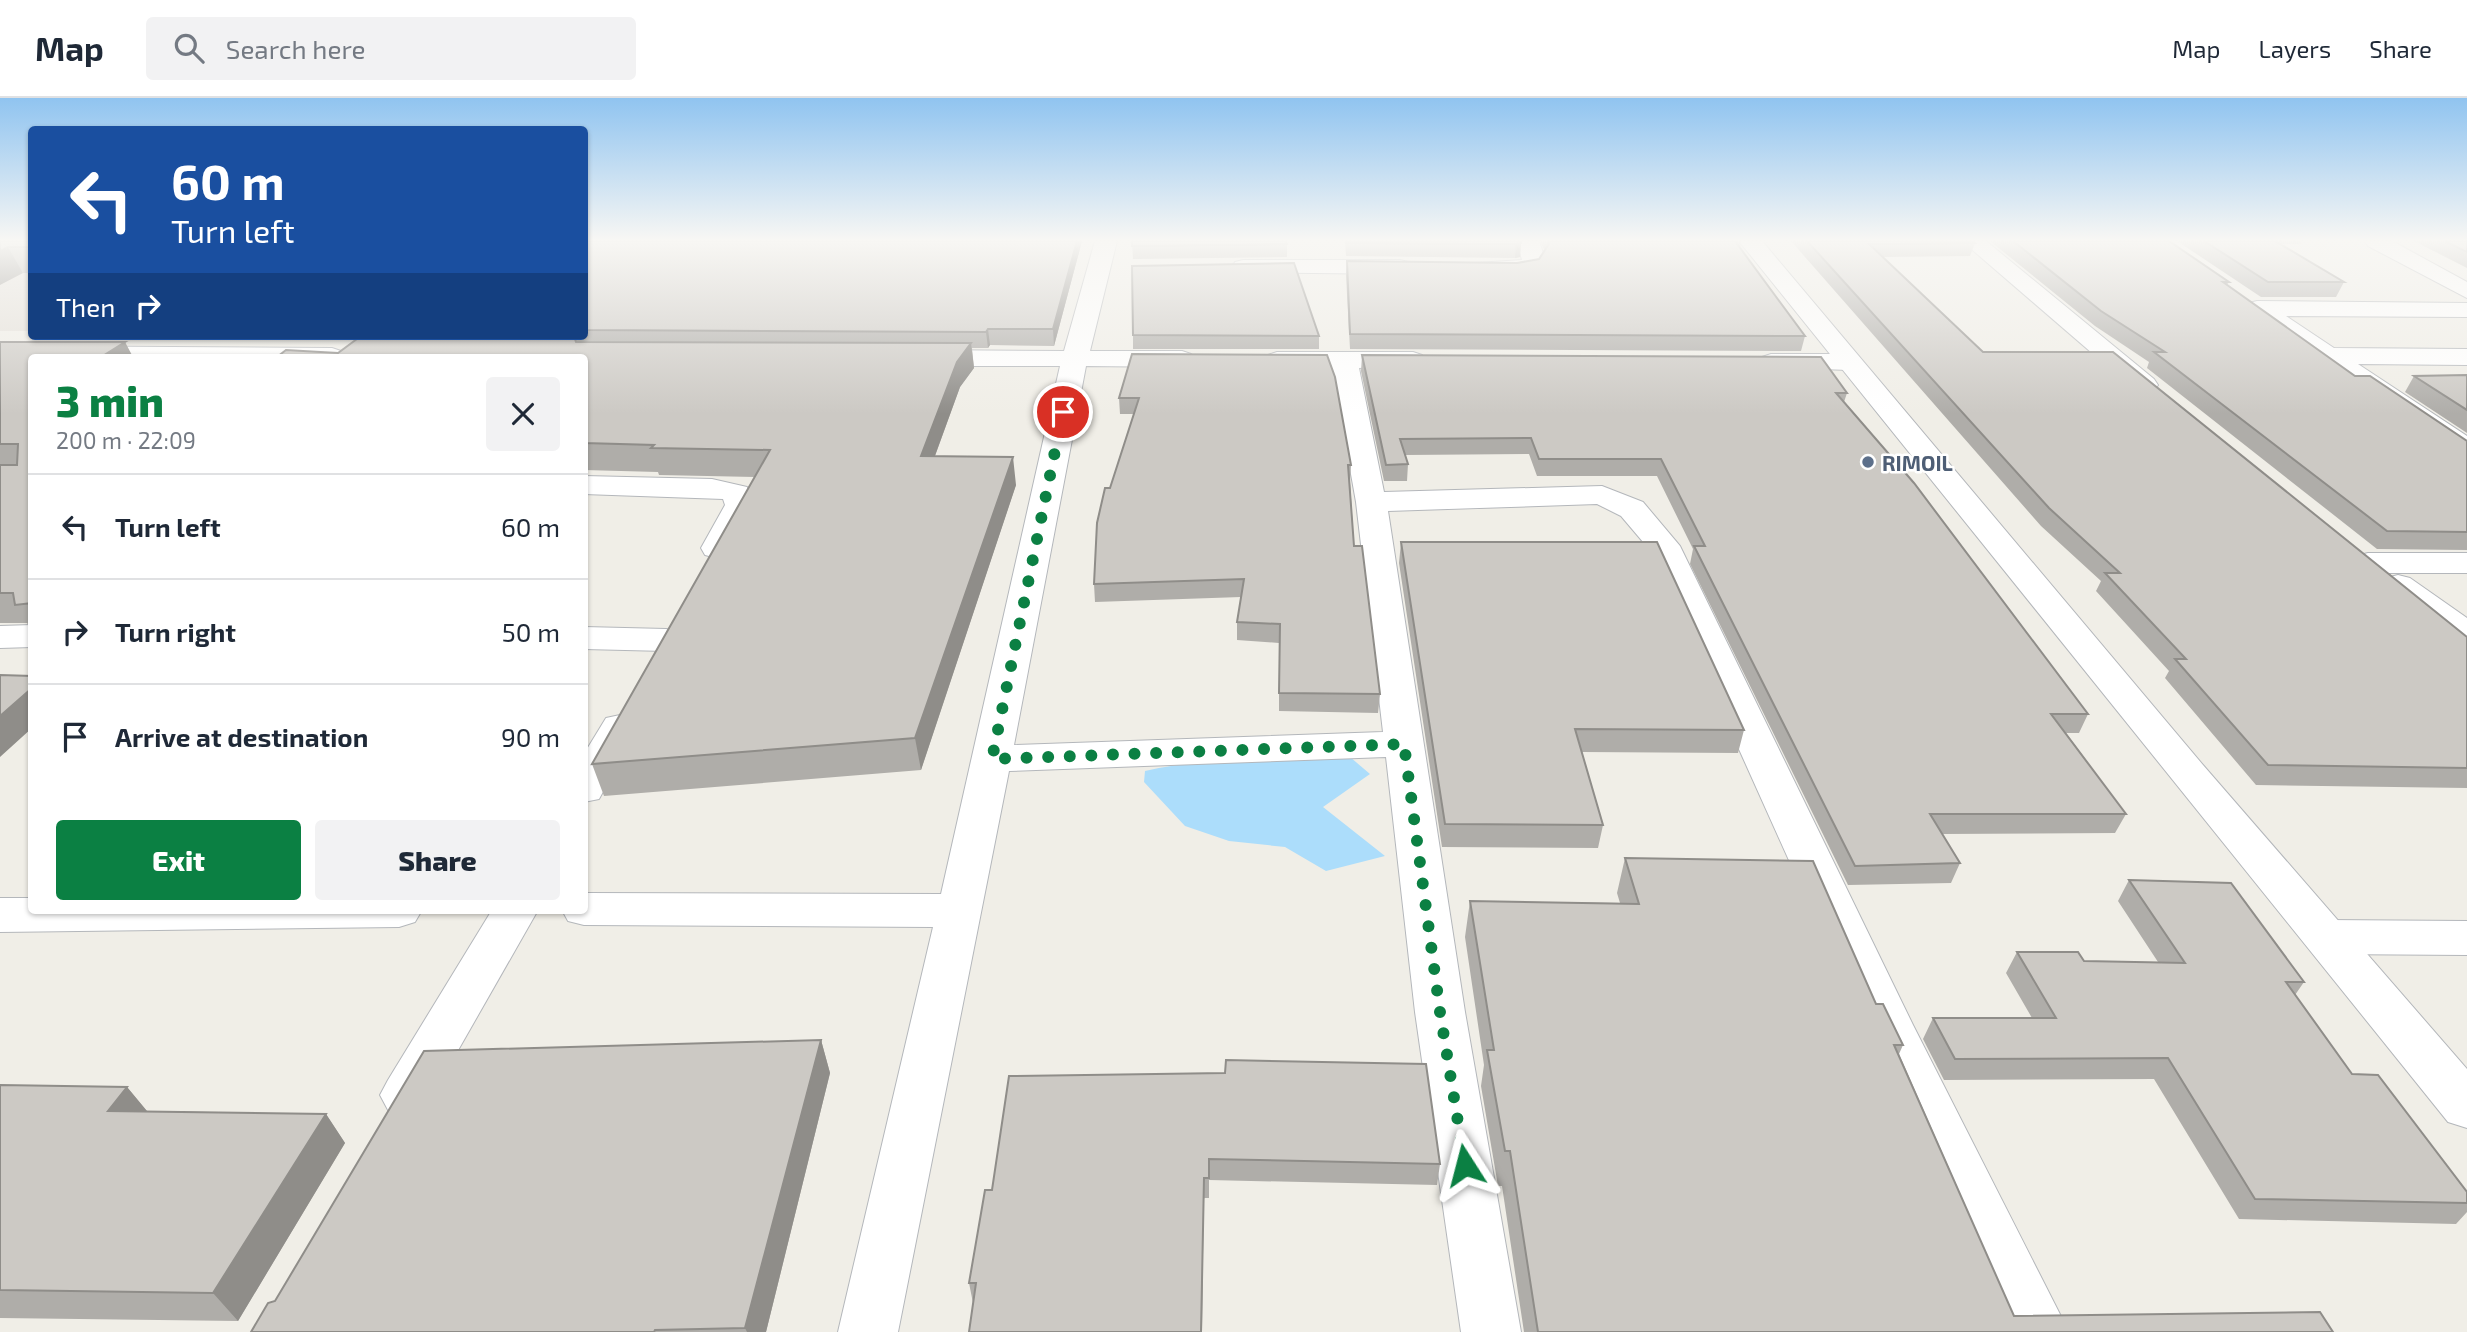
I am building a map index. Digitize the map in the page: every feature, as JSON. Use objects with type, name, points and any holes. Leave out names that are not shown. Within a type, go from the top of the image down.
[{"type":"street","points":[[868,1332],[960,911],[1075,359],[1096,299]]},
{"type":"street","points":[[1797,299],[2467,1106]]},
{"type":"street","points":[[2042,299],[2166,402]]},
{"type":"street","points":[[2243,299],[2467,449]]},
{"type":"street","points":[[2259,309],[2467,310]]},
{"type":"street","points":[[0,354],[28,354]]},
{"type":"street","points":[[2329,356],[2467,357]]},
{"type":"street","points":[[893,358],[1210,359]]},
{"type":"street","points":[[1250,359],[1440,360]]},
{"type":"street","points":[[1345,360],[1371,502],[1440,1012],[1490,1332]]},
{"type":"street","points":[[1740,361],[1849,362]]},
{"type":"street","points":[[588,485],[712,488],[736,493],[741,505],[703,572]]},
{"type":"street","points":[[1371,502],[1602,495],[1632,509],[1664,546],[1888,1025],[2039,1332]]},
{"type":"street","points":[[2467,563],[2357,554],[2467,635]]},
{"type":"street","points":[[0,636],[28,636]]},
{"type":"street","points":[[588,638],[665,641]]},
{"type":"street","points":[[588,782],[633,702]]},
{"type":"street","points":[[992,759],[1404,744]]},
{"type":"street","points":[[588,909],[960,911]]},
{"type":"street","points":[[0,915],[80,914]]},
{"type":"street","points":[[383,1133],[513,914]]},
{"type":"street","points":[[2326,937],[2467,938]]},
{"type":"shaded area","points":[[0,299],[28,299],[28,331],[0,331]]},
{"type":"water","points":[[1350,757],[1370,774],[1323,807],[1385,856],[1326,871],[1285,847],[1229,841],[1185,826],[1144,782],[1145,771],[1170,766],[1247,759]]},
{"type":"building","points":[[588,299],[1061,299],[1053,329],[988,329],[986,332],[588,330]]},
{"type":"building","points":[[1132,299],[1306,299],[1319,336],[1133,335]]},
{"type":"building","points":[[1349,299],[1777,299],[1805,336],[1350,334]]},
{"type":"building","points":[[1859,299],[1927,299],[1983,352],[2113,352],[2467,637],[2467,768],[2268,765],[2175,659],[2186,659],[2105,573],[2120,573],[2049,508]]},
{"type":"building","points":[[2085,299],[2246,299],[2355,376],[2370,376],[2467,441],[2467,532],[2387,531],[2154,352],[2165,352]]},
{"type":"building","points":[[356,340],[971,343],[957,362],[921,456],[1013,457],[915,738],[592,764],[770,450],[651,448],[654,445],[588,443],[588,354],[281,354],[286,350],[338,353]]},
{"type":"building","points":[[0,342],[125,342],[106,354],[28,354],[28,603],[15,605],[13,593],[0,593],[0,465],[17,465],[18,444],[0,444]]},
{"type":"building","points":[[1132,354],[1327,355],[1335,377],[1351,465],[1348,465],[1354,546],[1362,546],[1380,694],[1279,693],[1280,624],[1237,622],[1244,579],[1094,584],[1097,523],[1105,488],[1110,488],[1139,398],[1119,398]]},
{"type":"building","points":[[1362,355],[1821,357],[1847,393],[1836,393],[1914,483],[2088,714],[2051,714],[2126,814],[1930,814],[1960,863],[1855,866],[1694,546],[1705,546],[1661,459],[1539,459],[1531,438],[1400,439],[1408,464],[1386,465]]},
{"type":"building","points":[[2467,375],[2467,410],[2414,376]]},
{"type":"building","points":[[1401,542],[1657,542],[1744,730],[1575,729],[1603,825],[1445,824]]},
{"type":"building","points":[[0,675],[28,676],[28,692],[0,716]]},
{"type":"building","points":[[1625,858],[1813,861],[1876,1004],[1883,1004],[1903,1045],[1894,1045],[2014,1316],[2320,1312],[2333,1332],[1538,1332],[1510,1151],[1505,1151],[1487,1050],[1494,1050],[1470,901],[1639,904]]},
{"type":"building","points":[[2129,880],[2231,883],[2304,982],[2286,982],[2352,1074],[2378,1075],[2467,1192],[2467,1203],[2255,1199],[2168,1058],[1955,1059],[1933,1018],[2056,1018],[2017,952],[2078,952],[2084,961],[2185,963]]},
{"type":"building","points":[[821,1040],[745,1328],[654,1332],[251,1332],[268,1303],[275,1301],[424,1051]]},
{"type":"building","points":[[1226,1060],[1426,1064],[1440,1164],[1209,1159],[1209,1178],[1204,1178],[1201,1332],[969,1332],[976,1283],[969,1283],[985,1190],[992,1190],[1009,1076],[1225,1073]]},
{"type":"building","points":[[0,1085],[127,1087],[108,1111],[326,1114],[213,1293],[0,1290]]},
{"type":"place","name":"RIMOIL","points":[[1868,462]]},
{"type":"route","points":[[1063,412],[992,759],[1404,744],[1440,1012],[1465,1165]]}]
